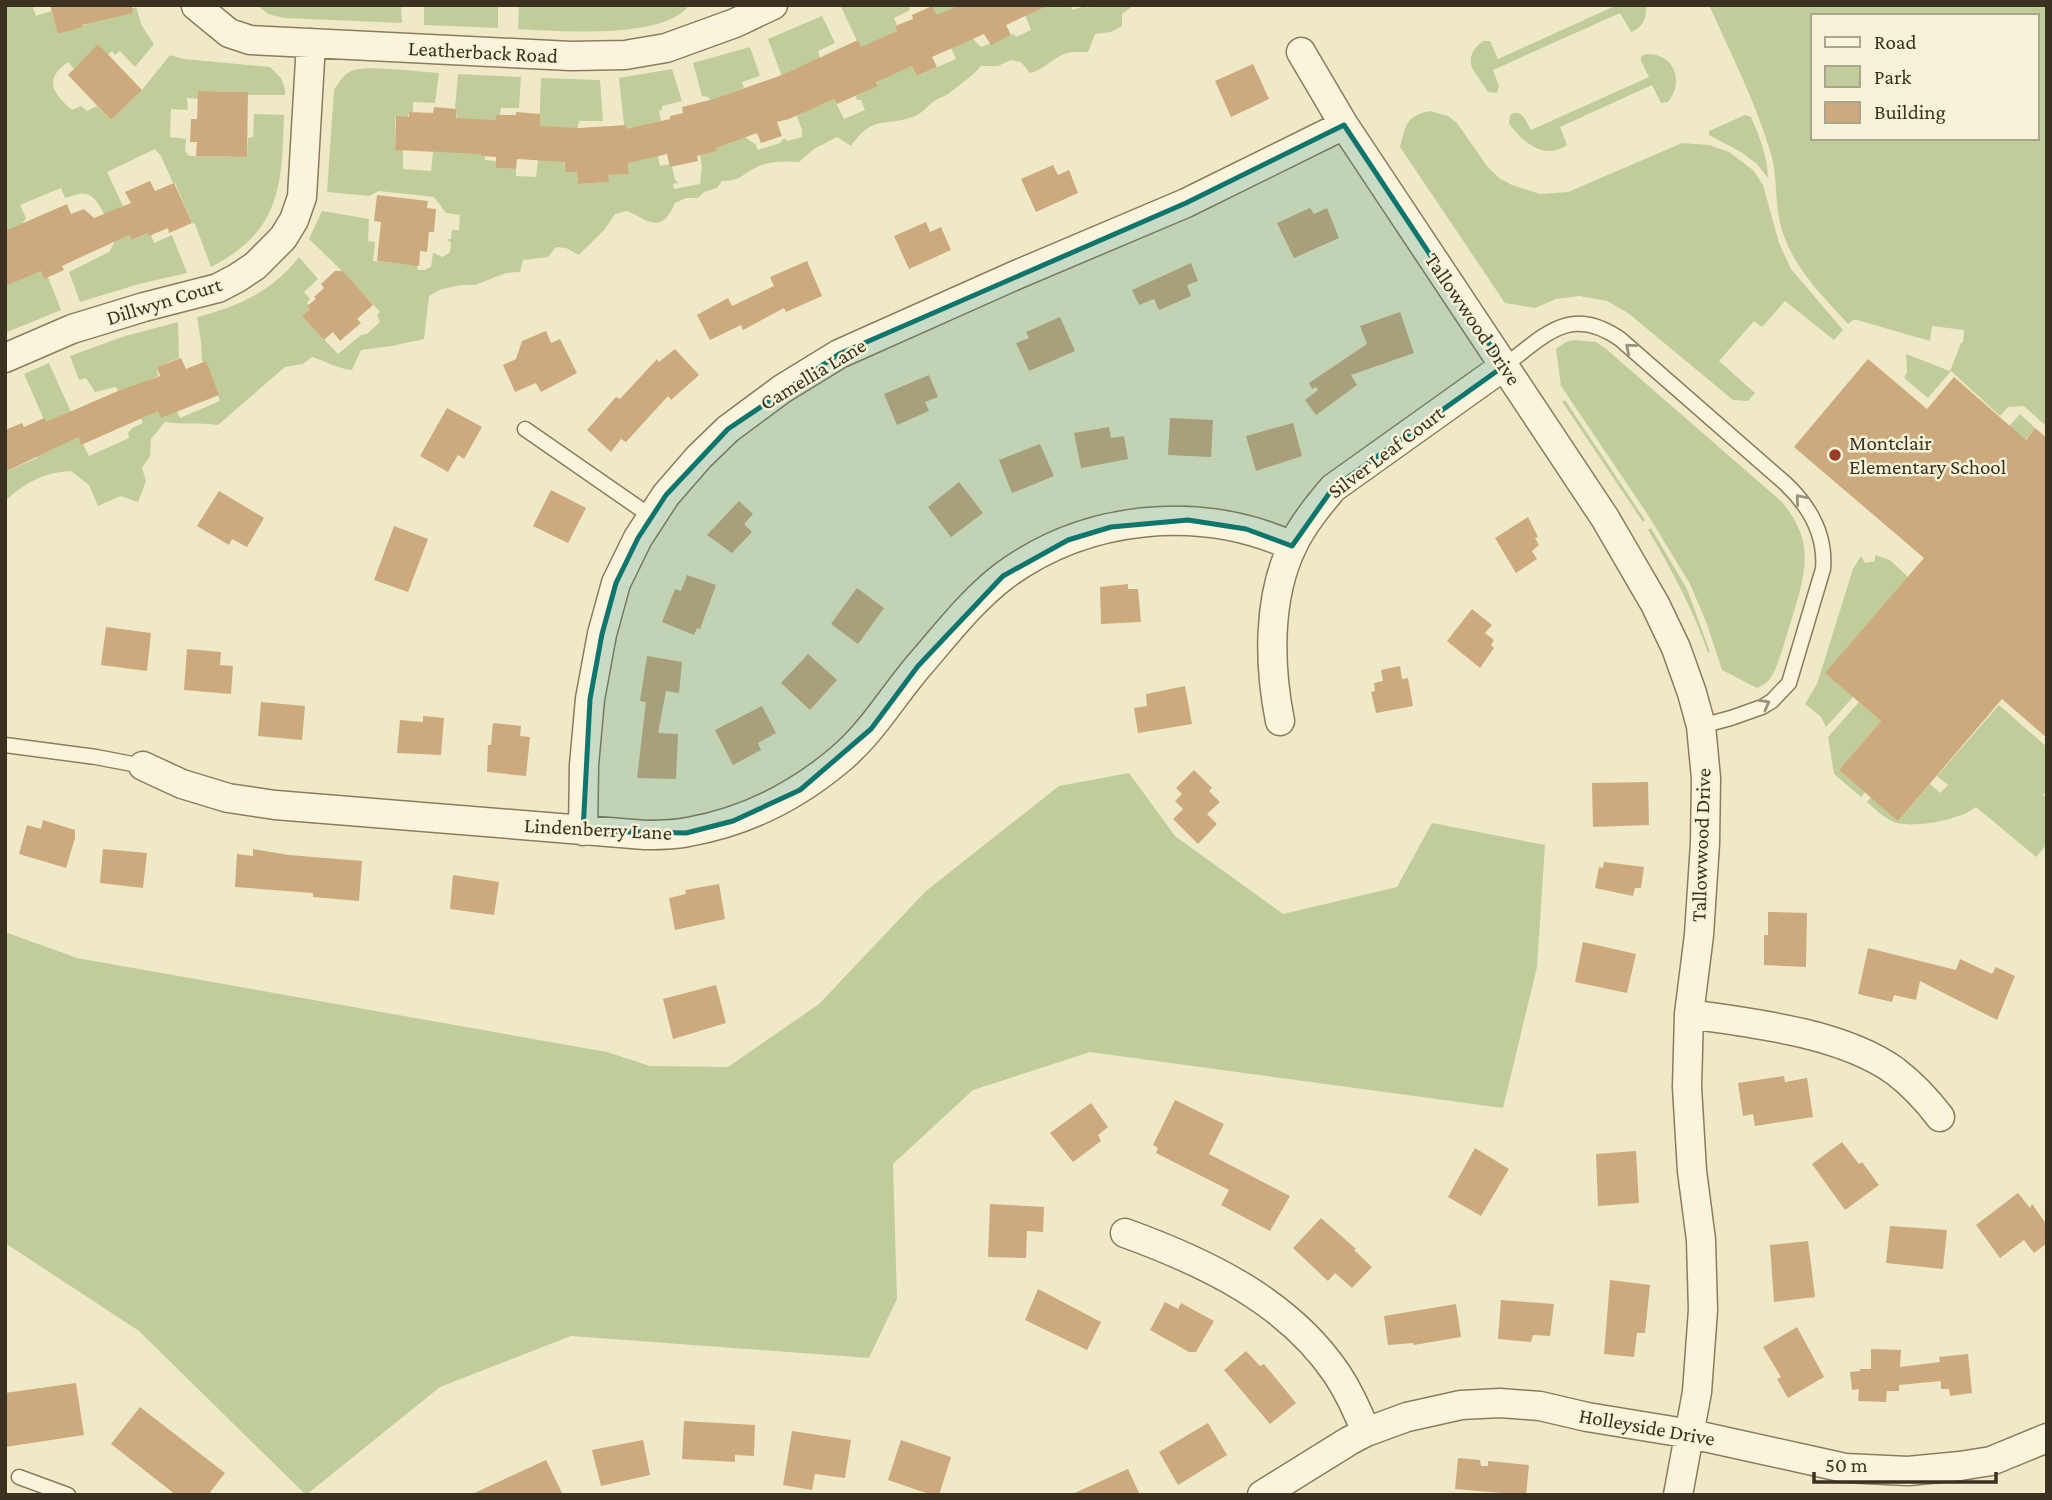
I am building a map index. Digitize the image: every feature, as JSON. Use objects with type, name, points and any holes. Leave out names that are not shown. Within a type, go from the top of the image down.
[{"type":"street","name":"Leatherback Road","points":[[196,5],[229,33],[250,40],[571,56],[625,55],[666,48],[731,14],[774,5]]},
{"type":"street","name":"Dillwyn Court","points":[[5,358],[72,329],[218,288],[255,266],[270,253],[294,220],[302,197],[311,43]]},
{"type":"street","name":"Tallowwood Drive","points":[[1301,52],[1344,125],[1605,518],[1655,604],[1676,648],[1701,726],[1706,778],[1705,843],[1699,935],[1689,1014],[1687,1087],[1692,1171],[1701,1240],[1703,1310],[1697,1392],[1678,1495]]},
{"type":"street","name":"Camellia Lane","points":[[583,831],[584,765],[590,699],[602,634],[616,583],[638,538],[666,495],[728,429],[782,389],[839,354],[1186,203],[1344,125]]},
{"type":"street","name":"Silver Leaf Court","points":[[1280,722],[1273,672],[1274,622],[1279,582],[1293,545],[1314,510],[1333,488],[1504,366]]},
{"type":"street","name":"Lindenberry Lane","points":[[143,766],[182,784],[205,791],[275,805],[583,831],[645,835],[686,833],[763,810],[800,790],[841,759],[871,729],[918,666],[962,615],[1003,576],[1034,556],[1068,540],[1111,527],[1149,521],[1188,520],[1246,529],[1293,545]]},
{"type":"street","points":[[1689,1014],[1764,1025],[1860,1051],[1894,1070],[1924,1097],[1940,1117]]},
{"type":"street","points":[[1125,1233],[1174,1251],[1221,1274],[1290,1321],[1318,1349],[1338,1375],[1366,1432]]},
{"type":"street","name":"Holleyside Drive","points":[[1262,1495],[1366,1432],[1407,1417],[1461,1405],[1500,1403],[1541,1406],[1691,1434],[1845,1468],[1908,1471],[1960,1466],[1991,1461],[2047,1438]]},
{"type":"lane","points":[[1504,366],[1560,327],[1581,323],[1600,327],[1620,340],[1786,484],[1812,513],[1822,547],[1823,569],[1789,683],[1772,701],[1762,706],[1701,726]]},
{"type":"lane","points":[[526,429],[652,517]]},
{"type":"lane","name":"Lindenberry Lane","points":[[5,745],[143,766]]},
{"type":"lane","points":[[19,1477],[68,1495]]},
{"type":"highlighted area","points":[[1344,125],[1504,366],[1333,488],[1292,546],[1246,529],[1188,520],[1111,527],[1068,540],[1003,576],[918,666],[871,729],[800,790],[733,821],[686,833],[583,831],[590,699],[602,634],[616,583],[638,538],[666,495],[728,429],[839,354],[1186,203]]},
{"type":"green space","points":[[5,5],[32,5],[36,16],[51,11],[59,34],[136,7],[142,26],[154,44],[135,67],[120,51],[115,55],[112,51],[74,69],[68,62],[55,75],[53,81],[56,92],[72,110],[81,106],[87,111],[97,106],[111,120],[142,90],[170,55],[184,59],[270,67],[281,78],[285,95],[199,91],[198,99],[187,98],[188,110],[171,109],[170,137],[186,139],[185,151],[189,156],[247,157],[248,138],[253,137],[254,114],[284,115],[282,163],[273,204],[252,238],[211,267],[195,224],[192,223],[175,183],[155,149],[107,172],[123,206],[118,209],[132,240],[148,233],[154,243],[172,235],[187,273],[80,302],[69,272],[109,252],[114,243],[97,202],[87,194],[65,198],[61,188],[20,205],[26,218],[23,222],[24,235],[44,278],[48,277],[61,310],[5,333],[5,286],[16,281],[5,259]]},
{"type":"green space","points":[[257,5],[401,5],[402,23],[284,18],[268,14]]},
{"type":"green space","points":[[424,5],[498,5],[498,28],[424,25]]},
{"type":"green space","points":[[519,5],[689,5],[677,16],[658,24],[635,29],[583,32],[518,29]]},
{"type":"green space","points":[[908,5],[910,10],[894,18],[897,31],[884,37],[895,73],[912,66],[917,76],[956,59],[932,5],[955,5],[973,39],[981,47],[1031,30],[1021,5],[1070,5],[1073,10],[1086,5],[1087,8],[1095,5],[1134,5],[1122,14],[1122,26],[1111,32],[1095,34],[1088,52],[1063,54],[1030,73],[1021,62],[1011,60],[998,66],[981,66],[919,114],[874,125],[859,135],[851,146],[837,137],[814,149],[799,162],[759,166],[739,178],[722,181],[717,188],[704,192],[698,198],[686,198],[675,203],[670,213],[660,222],[654,223],[627,211],[615,214],[605,229],[579,255],[566,248],[556,247],[548,257],[523,260],[520,272],[506,273],[475,285],[439,290],[429,296],[424,339],[361,350],[352,370],[312,357],[303,364],[285,367],[218,425],[165,422],[151,439],[150,456],[142,468],[146,481],[138,502],[121,496],[98,506],[89,485],[71,471],[35,480],[5,501],[5,472],[56,447],[24,374],[49,363],[71,412],[68,414],[89,456],[129,438],[128,433],[132,428],[143,423],[140,417],[131,421],[116,387],[95,392],[86,378],[79,380],[70,356],[122,337],[178,322],[179,358],[157,367],[158,376],[147,381],[177,411],[180,418],[220,401],[206,361],[202,362],[197,317],[253,296],[278,279],[299,257],[318,279],[304,292],[310,299],[307,303],[310,309],[302,316],[338,354],[380,322],[377,315],[380,312],[309,239],[322,211],[369,219],[368,241],[375,242],[373,261],[417,265],[418,270],[425,270],[431,267],[433,253],[443,257],[450,252],[451,243],[447,239],[451,239],[452,230],[459,230],[460,215],[446,213],[434,197],[379,191],[369,196],[327,192],[334,90],[350,71],[371,68],[439,73],[435,103],[413,102],[413,112],[409,112],[408,117],[395,117],[395,150],[403,150],[403,169],[431,171],[433,152],[455,152],[458,74],[521,77],[519,108],[501,108],[496,120],[483,120],[481,156],[485,157],[485,160],[496,161],[496,168],[516,169],[516,176],[536,177],[541,78],[600,80],[603,121],[579,121],[577,131],[563,132],[565,172],[577,172],[578,184],[608,182],[608,175],[629,174],[619,78],[672,69],[682,101],[662,106],[659,111],[661,121],[657,156],[660,166],[669,164],[672,167],[678,183],[673,184],[674,189],[700,184],[700,155],[717,151],[707,110],[712,103],[708,97],[702,96],[693,63],[750,47],[760,76],[742,82],[744,88],[729,94],[745,137],[756,145],[758,150],[780,143],[784,138],[787,141],[802,137],[802,130],[768,39],[822,16],[835,43],[818,51],[821,105],[834,99],[844,119],[865,110],[856,96],[878,85],[841,7]]},
{"type":"green space","points":[[1617,5],[1646,5],[1645,18],[1641,25],[1631,32],[1620,13],[1493,70],[1499,86],[1497,93],[1488,92],[1472,68],[1473,53],[1483,41],[1490,41],[1498,59]]},
{"type":"green space","points":[[1709,5],[2047,5],[2047,427],[2024,406],[2008,407],[2000,416],[1951,371],[1928,398],[1904,378],[1907,372],[1906,354],[1950,371],[1963,342],[1964,330],[1932,326],[1930,341],[1857,320],[1848,324],[1806,276],[1783,234],[1771,154],[1751,97]]},
{"type":"green space","points":[[1646,54],[1664,58],[1674,70],[1676,86],[1668,102],[1661,103],[1652,85],[1560,127],[1567,145],[1550,151],[1527,143],[1509,124],[1510,115],[1518,113],[1523,116],[1531,130],[1649,77],[1641,61],[1641,56]]},
{"type":"green space","points":[[1430,111],[1448,116],[1457,123],[1487,166],[1499,178],[1540,194],[1568,192],[1682,143],[1709,145],[1729,152],[1753,170],[1763,185],[1779,243],[1791,269],[1843,330],[1834,340],[1785,301],[1762,327],[1754,321],[1719,361],[1755,393],[1748,401],[1733,400],[1628,313],[1607,301],[1579,296],[1556,299],[1535,308],[1505,303],[1400,147],[1411,119]]},
{"type":"green space","points":[[1745,115],[1751,117],[1760,139],[1768,178],[1757,164],[1741,152],[1709,135],[1709,131]]},
{"type":"green space","points":[[1574,340],[1596,342],[1605,348],[1781,501],[1791,514],[1802,539],[1803,578],[1775,669],[1770,679],[1761,686],[1757,688],[1722,670],[1690,584],[1648,515],[1561,386],[1556,349]]},
{"type":"green space","points":[[1565,400],[1645,520],[1643,522],[1562,402]]},
{"type":"green space","points":[[2020,414],[2035,428],[1991,480],[1974,466]]},
{"type":"green space","points":[[1651,528],[1687,589],[1710,652],[1708,653],[1681,590],[1648,530]]},
{"type":"green space","points":[[1875,555],[1890,560],[1908,577],[1826,673],[1853,697],[1826,727],[1821,717],[1805,704],[1817,684],[1853,569],[1861,556],[1865,563],[1875,561]]},
{"type":"green space","points":[[1859,702],[1881,721],[1839,770],[1865,792],[1861,797],[1834,774],[1828,737]]},
{"type":"green space","points":[[1999,705],[2047,747],[2047,790],[2043,795],[2047,798],[2047,844],[2036,857],[1976,807],[1948,819],[1924,824],[1902,824],[1890,820],[1867,802],[1871,797],[1898,821],[1930,784],[1940,793],[1948,785],[1937,776]]},
{"type":"green space","points":[[1129,773],[1175,836],[1283,914],[1397,887],[1432,823],[1545,845],[1537,967],[1503,1108],[1090,1052],[973,1090],[893,1164],[897,1299],[869,1358],[571,1336],[440,1387],[306,1495],[139,1331],[5,1243],[5,932],[77,958],[607,1052],[650,1066],[728,1067],[819,1004],[926,891],[1059,786]]},
{"type":"building","points":[[50,5],[132,5],[133,13],[82,25],[83,27],[58,34]]},
{"type":"building","points":[[960,5],[1049,5],[1006,25],[1011,35],[991,45],[984,34],[932,57],[937,67],[917,76],[912,66],[876,82],[878,86],[837,104],[834,99],[777,122],[782,136],[761,143],[757,133],[716,148],[717,151],[697,156],[698,161],[670,167],[667,154],[628,163],[629,174],[608,175],[609,182],[578,184],[577,172],[565,172],[565,162],[517,159],[516,169],[496,168],[496,157],[481,154],[395,150],[396,116],[409,117],[409,112],[433,113],[434,107],[457,109],[456,118],[496,120],[496,115],[516,115],[516,112],[540,114],[540,126],[579,128],[626,125],[626,129],[670,119],[670,116],[683,113],[682,107],[714,99],[782,75],[858,40],[861,47],[897,31],[895,26],[913,19],[912,15],[932,6],[937,15]]},
{"type":"building","points":[[98,44],[142,90],[111,120],[68,75]]},
{"type":"building","points":[[1253,64],[1269,99],[1231,117],[1215,81]]},
{"type":"building","points":[[198,91],[248,92],[247,157],[196,156],[197,142],[190,142],[191,119],[197,119]]},
{"type":"building","points":[[1053,165],[1058,175],[1069,170],[1078,193],[1036,212],[1021,179]]},
{"type":"building","points":[[150,181],[155,191],[174,183],[192,223],[169,233],[168,228],[132,240],[129,235],[62,266],[64,270],[44,279],[41,271],[5,286],[5,231],[67,204],[71,214],[84,209],[94,218],[131,203],[125,192]]},
{"type":"building","points":[[377,195],[428,201],[427,208],[436,209],[434,232],[429,232],[427,252],[420,251],[419,266],[377,261],[381,222],[374,221]]},
{"type":"building","points":[[1310,208],[1314,214],[1327,208],[1339,238],[1294,258],[1277,223]]},
{"type":"building","points":[[926,222],[930,232],[941,227],[951,250],[909,269],[894,236]]},
{"type":"building","points":[[807,261],[822,296],[786,312],[784,308],[743,330],[741,325],[710,340],[697,315],[728,298],[732,306],[774,286],[770,277]]},
{"type":"building","points":[[1191,263],[1198,281],[1187,285],[1191,296],[1159,310],[1154,299],[1139,305],[1132,290]]},
{"type":"building","points":[[335,271],[343,271],[373,305],[357,319],[361,323],[340,341],[333,332],[324,340],[302,316],[310,309],[307,306],[316,299],[314,297],[324,288],[321,284]]},
{"type":"building","points":[[1400,312],[1414,353],[1351,375],[1357,385],[1316,415],[1305,400],[1318,390],[1316,387],[1312,389],[1309,383],[1367,344],[1360,326]]},
{"type":"building","points":[[1060,317],[1075,351],[1029,371],[1016,343],[1029,338],[1026,332]]},
{"type":"building","points":[[546,331],[551,343],[560,339],[577,373],[541,392],[536,383],[515,392],[503,365],[516,359],[522,341]]},
{"type":"building","points":[[675,349],[699,375],[671,400],[668,396],[626,442],[621,439],[611,452],[587,430],[616,397],[620,399],[657,359],[659,362]]},
{"type":"building","points":[[181,358],[186,369],[206,361],[219,395],[161,418],[158,411],[81,445],[78,437],[5,472],[5,430],[22,423],[24,427],[44,418],[46,422],[160,376],[157,367]]},
{"type":"building","points":[[1868,359],[1927,409],[1954,377],[2026,440],[2035,428],[2047,438],[2047,738],[2002,699],[1898,821],[1839,770],[1881,721],[1825,673],[1924,558],[1794,447]]},
{"type":"building","points":[[929,375],[938,397],[925,402],[929,411],[897,425],[884,394]]},
{"type":"building","points":[[447,408],[482,427],[464,459],[458,455],[448,472],[420,456]]},
{"type":"building","points":[[1170,418],[1213,420],[1211,457],[1168,455]]},
{"type":"building","points":[[1293,423],[1302,456],[1256,471],[1246,436]]},
{"type":"building","points":[[1109,427],[1111,438],[1124,436],[1128,459],[1081,468],[1074,433]]},
{"type":"building","points":[[1040,444],[1054,476],[1012,493],[999,460]]},
{"type":"building","points":[[959,482],[983,513],[951,537],[928,507]]},
{"type":"building","points":[[551,490],[586,508],[568,543],[533,526]]},
{"type":"building","points":[[219,491],[264,518],[247,547],[232,539],[229,545],[197,526]]},
{"type":"building","points":[[739,501],[753,514],[744,524],[752,532],[732,553],[707,535]]},
{"type":"building","points":[[1528,517],[1538,537],[1535,538],[1539,545],[1532,551],[1537,559],[1516,573],[1495,538]]},
{"type":"building","points":[[394,526],[428,539],[408,592],[374,580]]},
{"type":"building","points":[[687,575],[716,585],[700,629],[697,628],[694,635],[662,622],[675,589],[681,591]]},
{"type":"building","points":[[1128,584],[1128,589],[1138,589],[1141,622],[1101,624],[1100,587]]},
{"type":"building","points":[[857,588],[884,608],[858,644],[831,624]]},
{"type":"building","points":[[1472,609],[1492,625],[1485,633],[1494,640],[1491,645],[1494,648],[1480,668],[1447,641]]},
{"type":"building","points":[[106,627],[151,633],[147,671],[101,665]]},
{"type":"building","points":[[187,649],[221,652],[220,665],[233,666],[231,694],[184,690]]},
{"type":"building","points":[[808,654],[837,680],[810,710],[781,683]]},
{"type":"building","points":[[647,656],[682,662],[679,693],[666,691],[658,733],[678,734],[676,779],[637,778],[646,702],[640,701]]},
{"type":"building","points":[[1400,666],[1402,679],[1408,678],[1413,706],[1376,713],[1371,692],[1375,691],[1374,683],[1383,681],[1381,670]]},
{"type":"building","points":[[1185,686],[1192,724],[1138,733],[1134,708],[1147,706],[1146,694]]},
{"type":"building","points":[[261,702],[305,706],[302,740],[258,736]]},
{"type":"building","points":[[762,706],[776,733],[758,743],[761,750],[733,765],[715,730]]},
{"type":"building","points":[[423,716],[444,718],[441,755],[397,753],[400,720],[423,722]]},
{"type":"building","points":[[493,723],[521,726],[520,736],[530,737],[526,776],[487,772],[488,745],[491,745]]},
{"type":"building","points":[[1194,770],[1212,788],[1209,791],[1220,802],[1207,814],[1217,824],[1198,844],[1173,819],[1183,809],[1175,801],[1182,794],[1176,788]]},
{"type":"building","points":[[1648,782],[1649,825],[1593,827],[1592,783]]},
{"type":"building","points":[[43,820],[75,830],[66,868],[19,854],[27,825],[41,829]]},
{"type":"building","points":[[103,849],[147,853],[143,888],[100,883]]},
{"type":"building","points":[[253,849],[362,861],[359,901],[313,897],[313,893],[235,887],[237,854],[253,856]]},
{"type":"building","points":[[1604,862],[1644,867],[1641,888],[1635,888],[1633,896],[1595,888],[1599,867],[1603,868]]},
{"type":"building","points":[[453,875],[499,882],[494,915],[450,909]]},
{"type":"building","points":[[719,884],[725,919],[675,930],[669,898],[686,894],[685,890]]},
{"type":"building","points":[[1768,912],[1807,913],[1806,967],[1764,965],[1764,935],[1768,935]]},
{"type":"building","points":[[1583,942],[1636,954],[1627,993],[1575,982]]},
{"type":"building","points":[[1868,948],[1956,970],[1960,959],[1992,974],[1996,967],[2015,976],[1997,1020],[1920,981],[1916,1000],[1894,995],[1892,1002],[1858,994]]},
{"type":"building","points":[[716,985],[726,1023],[673,1039],[663,999]]},
{"type":"building","points":[[1784,1076],[1785,1082],[1807,1078],[1813,1117],[1755,1126],[1753,1114],[1743,1116],[1738,1083]]},
{"type":"building","points":[[1175,1100],[1224,1124],[1209,1154],[1290,1196],[1270,1231],[1221,1205],[1229,1190],[1156,1153],[1158,1148],[1153,1145]]},
{"type":"building","points":[[1091,1103],[1108,1127],[1098,1135],[1101,1141],[1073,1162],[1050,1133]]},
{"type":"building","points":[[1842,1142],[1859,1164],[1862,1162],[1879,1185],[1845,1210],[1812,1164]]},
{"type":"building","points":[[1475,1148],[1509,1169],[1481,1216],[1448,1197]]},
{"type":"building","points":[[1636,1151],[1639,1203],[1598,1206],[1596,1154]]},
{"type":"building","points":[[2018,1193],[2030,1208],[2032,1204],[2047,1225],[2047,1243],[2034,1253],[2024,1240],[2000,1258],[1976,1225]]},
{"type":"building","points":[[990,1204],[1044,1207],[1043,1232],[1027,1231],[1026,1258],[988,1257]]},
{"type":"building","points":[[1321,1218],[1372,1267],[1352,1288],[1335,1273],[1328,1281],[1293,1248]]},
{"type":"building","points":[[1890,1226],[1947,1230],[1943,1269],[1886,1263]]},
{"type":"building","points":[[1808,1241],[1815,1297],[1774,1302],[1770,1245]]},
{"type":"building","points":[[1610,1280],[1650,1285],[1645,1333],[1637,1333],[1634,1357],[1604,1354]]},
{"type":"building","points":[[1038,1289],[1101,1322],[1087,1350],[1025,1320]]},
{"type":"building","points":[[1501,1300],[1554,1304],[1550,1336],[1533,1335],[1531,1342],[1498,1339]]},
{"type":"building","points":[[1165,1302],[1178,1309],[1181,1303],[1214,1321],[1196,1352],[1189,1352],[1150,1330]]},
{"type":"building","points":[[1456,1304],[1461,1337],[1414,1345],[1388,1345],[1384,1316]]},
{"type":"building","points":[[1797,1327],[1824,1377],[1788,1398],[1777,1379],[1781,1377],[1763,1347]]},
{"type":"building","points":[[1871,1349],[1901,1350],[1900,1367],[1940,1362],[1939,1357],[1968,1354],[1972,1393],[1950,1396],[1949,1389],[1941,1389],[1941,1381],[1899,1385],[1899,1391],[1887,1391],[1886,1402],[1858,1401],[1859,1389],[1852,1390],[1850,1372],[1871,1369]]},
{"type":"building","points":[[1246,1351],[1260,1366],[1264,1364],[1296,1403],[1270,1424],[1224,1370]]},
{"type":"building","points":[[76,1383],[84,1435],[5,1447],[5,1393]]},
{"type":"building","points":[[140,1407],[225,1473],[208,1495],[176,1495],[111,1444]]},
{"type":"building","points":[[684,1421],[755,1425],[754,1456],[735,1455],[735,1462],[682,1459]]},
{"type":"building","points":[[1208,1423],[1227,1455],[1178,1485],[1159,1452]]},
{"type":"building","points":[[792,1431],[851,1440],[845,1478],[815,1474],[812,1490],[783,1485]]},
{"type":"building","points":[[643,1440],[650,1475],[601,1486],[592,1450]]},
{"type":"building","points":[[901,1440],[951,1457],[939,1495],[888,1480]]},
{"type":"building","points":[[1458,1458],[1480,1460],[1481,1466],[1488,1466],[1488,1461],[1529,1465],[1526,1495],[1455,1489]]},
{"type":"building","points":[[546,1460],[563,1495],[470,1495]]},
{"type":"building","points":[[1128,1469],[1140,1495],[1070,1495]]},
{"type":"place","name":"Montclair Elementary School","points":[[1835,455]]}]
